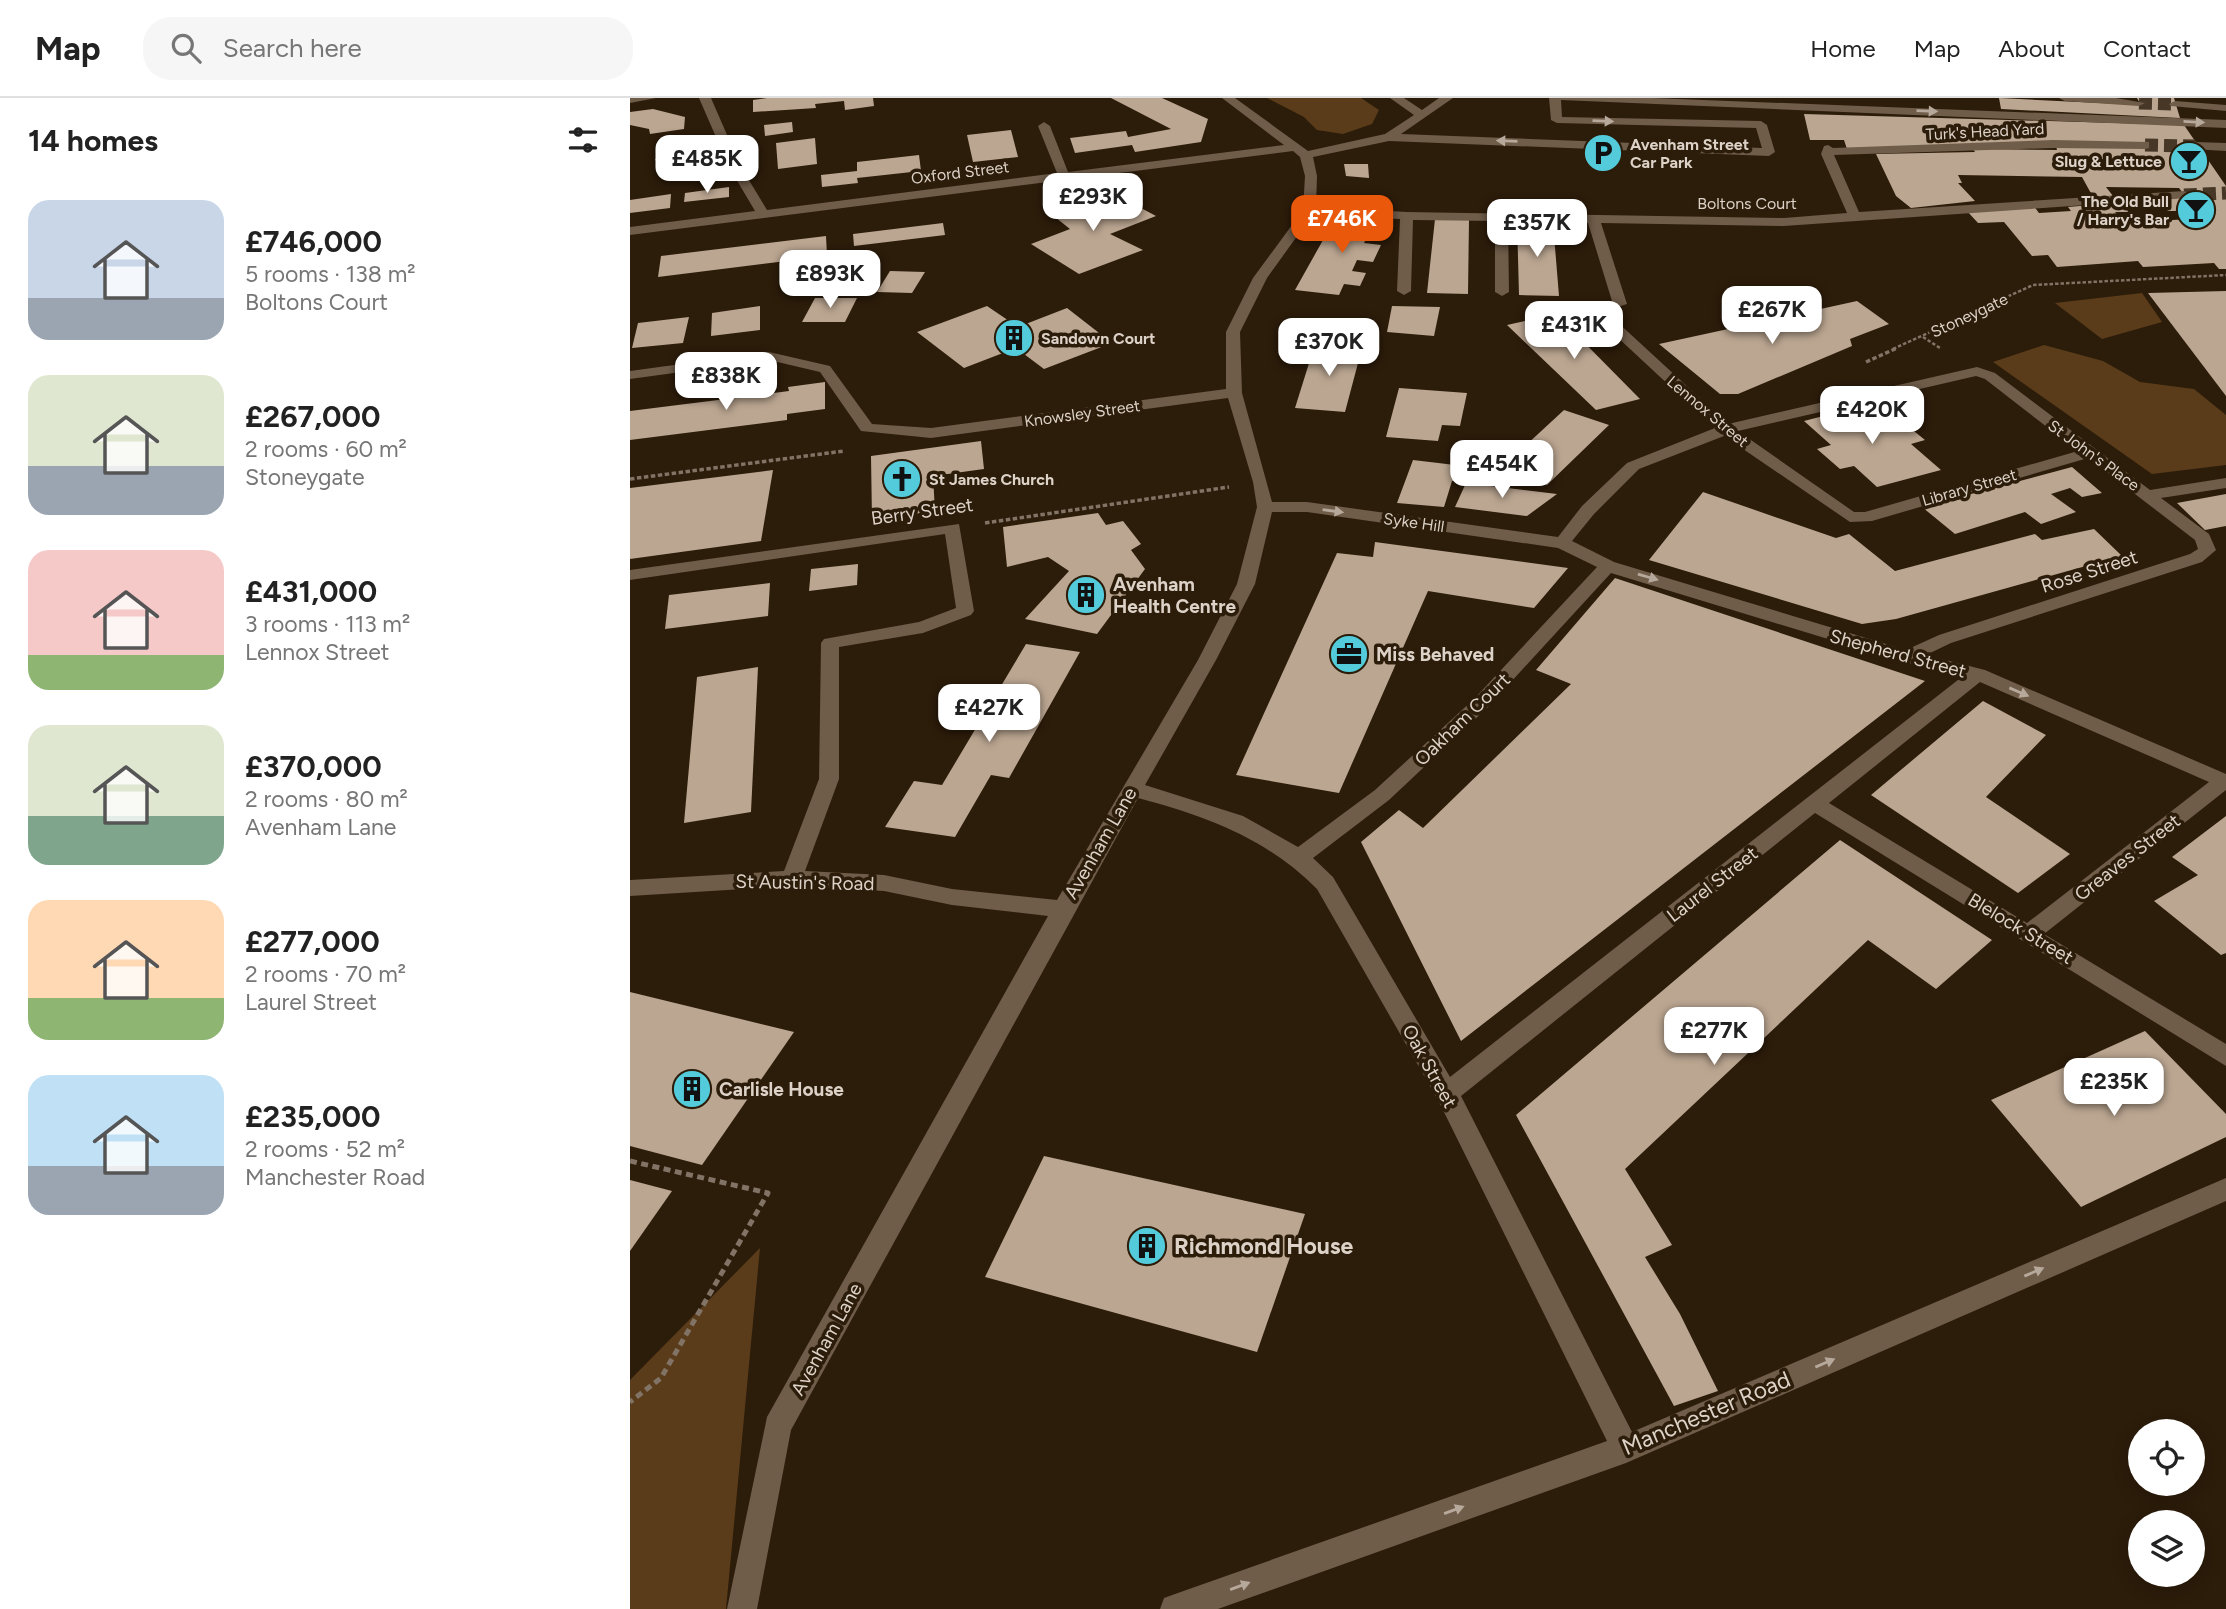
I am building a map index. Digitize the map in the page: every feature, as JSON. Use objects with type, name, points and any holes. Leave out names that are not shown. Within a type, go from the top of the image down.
[{"type":"street","points":[[630,100],[650,98]]},
{"type":"street","points":[[705,98],[735,167],[763,214]]},
{"type":"street","points":[[1228,98],[1300,151],[1311,176],[1309,210]]},
{"type":"street","points":[[1396,98],[1421,114]]},
{"type":"street","points":[[1389,137],[1447,98]]},
{"type":"street","points":[[1389,137],[1769,152],[1761,125],[1557,120],[1555,98]]},
{"type":"street","points":[[1565,98],[2226,124]]},
{"type":"street","points":[[2065,98],[2139,103]]},
{"type":"street","points":[[2175,104],[2226,108]]},
{"type":"street","points":[[1044,126],[1064,176]]},
{"type":"street","name":"Oxford Street","points":[[630,232],[1064,176],[1300,151],[1389,137]]},
{"type":"street","name":"Turk's Head Yard","points":[[1855,217],[1828,151],[2053,144],[2145,145]]},
{"type":"street","points":[[2195,146],[2226,147]]},
{"type":"street","name":"Boltons Court","points":[[1309,210],[1408,216],[1784,222],[2004,204],[2184,195]]},
{"type":"street","name":"Avenham Lane","points":[[742,1609],[777,1427],[1063,909],[1207,660],[1246,584],[1265,507],[1261,482],[1234,393],[1233,332],[1260,278],[1309,210]]},
{"type":"street","points":[[1404,291],[1408,216]]},
{"type":"street","points":[[1501,218],[1502,292]]},
{"type":"street","name":"Lennox Street","points":[[1592,219],[1620,304],[1599,307],[1608,321],[1726,430],[1850,517]]},
{"type":"street","name":"Knowsley Street","points":[[630,375],[769,356],[825,369],[867,428],[931,433],[1234,393]]},
{"type":"street","name":"St John's Place","points":[[1726,430],[1977,371],[1990,376],[2088,453],[2149,495],[2226,483]]},
{"type":"street","points":[[1562,543],[1588,510],[1633,466],[1726,430]]},
{"type":"street","name":"Library Street","points":[[1850,517],[1867,517],[2088,453]]},
{"type":"street","name":"Rose Street","points":[[1907,657],[1945,639],[2196,558],[2207,550],[2203,538],[2149,495]]},
{"type":"street","name":"Syke Hill","points":[[1265,507],[1307,507],[1562,543]]},
{"type":"street","points":[[792,878],[829,779],[830,643],[923,627],[965,611],[953,528]]},
{"type":"street","name":"Berry Street","points":[[630,575],[953,528]]},
{"type":"street","name":"Shepherd Street","points":[[1562,543],[1608,566],[1709,594],[1907,657],[1978,674],[2225,782]]},
{"type":"street","name":"Oakham Court","points":[[1301,856],[1382,795],[1481,703],[1608,566]]},
{"type":"street","name":"Laurel Street","points":[[1447,1093],[1978,674]]},
{"type":"street","name":"Greaves Street","points":[[2030,933],[2225,782]]},
{"type":"street","name":"Oak Street","points":[[1132,789],[1218,812],[1301,856],[1325,883],[1447,1093],[1626,1448]]},
{"type":"street","name":"Blelock Street","points":[[1814,803],[2030,933],[2226,1056]]},
{"type":"street","name":"St Austin's Road","points":[[630,888],[792,878],[884,883],[952,897],[1063,909]]},
{"type":"street","name":"Manchester Road","points":[[1175,1609],[1626,1448],[2226,1189]]},
{"type":"path","name":"Stoneygate","points":[[1861,365],[2033,285],[2226,275]]},
{"type":"path","points":[[630,479],[850,450]]},
{"type":"path","name":"Berry Street","points":[[953,528],[1261,482]]},
{"type":"path","points":[[630,1161],[768,1193],[661,1378],[630,1402]]},
{"type":"shaded area","points":[[1267,98],[1361,98],[1379,110],[1372,124],[1343,134],[1317,130],[1304,117]]},
{"type":"shaded area","points":[[2142,293],[2162,322],[2102,339],[2055,303]]},
{"type":"shaded area","points":[[2044,345],[2103,361],[2140,382],[2194,389],[2226,415],[2226,465],[2152,474],[1993,362]]},
{"type":"shaded area","points":[[760,1248],[726,1609],[630,1609],[630,1380]]},
{"type":"building","points":[[873,98],[874,106],[845,110],[844,101],[815,104],[816,108],[753,112],[753,100]]},
{"type":"building","points":[[1111,98],[1162,98],[1208,119],[1201,142],[1135,152],[1132,145],[1075,153],[1070,138],[1126,131],[1128,137],[1171,129]]},
{"type":"building","points":[[1999,98],[2141,105],[2137,98],[2174,98],[2180,118],[2001,109]]},
{"type":"building","points":[[653,109],[685,117],[684,129],[650,134],[649,129],[630,125],[630,112]]},
{"type":"building","points":[[1804,114],[2184,125],[2226,186],[2226,269],[2219,269],[2214,263],[2143,267],[2138,261],[2057,267],[2048,255],[2032,256],[2004,222],[1978,223],[1967,211],[2033,205],[2039,213],[2071,211],[2068,207],[2092,205],[2095,209],[2121,204],[2129,212],[2115,212],[2121,219],[2133,219],[2137,222],[2190,219],[2181,211],[2168,211],[2161,204],[2129,206],[2127,203],[2186,197],[2179,188],[2106,187],[2113,196],[2093,197],[2082,177],[1958,175],[1962,183],[1958,183],[1975,201],[1911,208],[1896,196],[1876,154],[1975,152],[1973,149],[2057,150],[2056,146],[1847,149],[1844,140],[1810,140]]},
{"type":"building","points":[[792,122],[793,132],[765,136],[764,125]]},
{"type":"building","points":[[1011,130],[1018,157],[973,162],[967,135]]},
{"type":"building","points":[[815,138],[817,164],[778,169],[776,143]]},
{"type":"building","points":[[694,140],[706,168],[671,175],[666,164],[658,165],[655,159],[664,157],[659,146]]},
{"type":"building","points":[[919,155],[921,171],[857,178],[858,183],[822,187],[821,175],[857,171],[857,162]]},
{"type":"building","points":[[999,163],[1000,171],[966,175],[965,167]]},
{"type":"building","points":[[1344,164],[1368,164],[1369,178],[1346,176]]},
{"type":"building","points":[[729,187],[729,197],[684,202],[685,193]]},
{"type":"building","name":"Sandown Court","points":[[1111,192],[1156,216],[1110,234],[1143,250],[1079,274],[1031,244],[1070,229],[1050,213]]},
{"type":"building","points":[[671,194],[670,208],[630,213],[630,200]]},
{"type":"building","points":[[1337,215],[1376,217],[1372,224],[1389,226],[1383,239],[1367,237],[1364,243],[1381,245],[1373,262],[1357,260],[1352,271],[1366,273],[1360,286],[1344,284],[1339,295],[1295,290]]},
{"type":"building","points":[[1435,219],[1469,220],[1468,294],[1427,293]]},
{"type":"building","points":[[1517,220],[1553,223],[1559,296],[1519,295]]},
{"type":"building","points":[[943,223],[945,235],[854,246],[853,234]]},
{"type":"building","points":[[826,236],[827,256],[658,277],[661,256]]},
{"type":"building","points":[[890,271],[925,272],[912,293],[877,292]]},
{"type":"building","points":[[2226,291],[2226,396],[2148,293]]},
{"type":"building","points":[[815,298],[857,298],[845,322],[802,322]]},
{"type":"building","points":[[1857,301],[1889,324],[1850,339],[1852,346],[1738,394],[1720,394],[1659,344]]},
{"type":"building","points":[[760,306],[760,330],[711,336],[712,313]]},
{"type":"building","name":"Sandown Court","points":[[987,306],[1018,327],[1067,308],[1112,343],[1044,369],[1016,348],[964,368],[917,332]]},
{"type":"building","points":[[1392,306],[1440,307],[1434,336],[1387,332]]},
{"type":"building","points":[[1556,314],[1640,399],[1596,410],[1507,325]]},
{"type":"building","points":[[689,317],[683,343],[632,348],[638,323]]},
{"type":"building","points":[[1315,344],[1362,348],[1345,412],[1295,408]]},
{"type":"building","points":[[825,382],[825,409],[787,414],[787,420],[630,440],[630,411],[789,391],[788,387]]},
{"type":"building","points":[[1399,388],[1467,393],[1460,426],[1442,425],[1438,441],[1386,437]]},
{"type":"building","points":[[1866,405],[1890,426],[1904,423],[1925,440],[1911,444],[1941,470],[1877,487],[1854,466],[1840,469],[1817,449],[1831,445],[1804,421]]},
{"type":"building","points":[[1564,410],[1609,425],[1547,485],[1500,469]]},
{"type":"building","name":"St James Church","points":[[981,441],[984,469],[933,476],[935,511],[872,520],[871,456]]},
{"type":"building","points":[[1413,460],[1455,465],[1476,477],[1474,482],[1452,481],[1444,507],[1397,503]]},
{"type":"building","points":[[2072,467],[2102,493],[2082,497],[2070,488],[2051,494],[2076,512],[2041,524],[2025,512],[1955,534],[1922,507]]},
{"type":"building","points":[[773,470],[761,541],[630,559],[630,488]]},
{"type":"building","points":[[1466,483],[1557,494],[1527,516],[1455,507]]},
{"type":"building","points":[[1703,492],[1836,538],[1849,534],[1895,571],[2035,534],[2042,540],[2094,529],[2122,556],[1896,619],[1862,624],[1649,560]]},
{"type":"building","points":[[2226,494],[2226,526],[2205,530],[2177,503]]},
{"type":"building","name":"Avenham Health Centre","points":[[1098,513],[1106,525],[1123,521],[1141,544],[1131,550],[1145,569],[1097,634],[1025,619],[1069,571],[1048,557],[1007,567],[1003,527]]},
{"type":"building","points":[[1375,542],[1568,568],[1534,608],[1428,591],[1339,793],[1236,775],[1337,553],[1373,557]]},
{"type":"building","points":[[858,564],[857,585],[809,591],[811,569]]},
{"type":"building","points":[[1615,578],[1925,681],[1461,1041],[1361,842],[1399,810],[1423,828],[1571,684],[1536,670]]},
{"type":"building","points":[[770,583],[768,616],[665,629],[669,595]]},
{"type":"building","points":[[1026,644],[1080,652],[1009,778],[991,775],[955,837],[885,827],[914,781],[942,785]]},
{"type":"building","points":[[758,667],[751,812],[684,823],[697,677]]},
{"type":"building","points":[[1983,701],[2046,735],[1986,797],[2070,854],[2018,893],[1871,795]]},
{"type":"building","points":[[2226,816],[2226,953],[2221,955],[2154,901],[2198,875],[2172,857]]},
{"type":"building","points":[[1840,840],[1992,940],[1936,989],[1868,940],[1625,1169],[1672,1245],[1645,1257],[1680,1314],[1718,1391],[1674,1406],[1516,1115]]},
{"type":"building","name":"Carlisle House","points":[[630,992],[794,1032],[702,1165],[630,1146]]},
{"type":"building","points":[[2145,1031],[2226,1114],[2226,1137],[2081,1207],[1991,1100]]},
{"type":"building","name":"Richmond House","points":[[1044,1156],[1305,1214],[1257,1352],[985,1277]]},
{"type":"building","points":[[630,1180],[672,1191],[630,1251]]},
{"type":"tunnel","points":[[2139,103],[2175,104]]},
{"type":"tunnel","points":[[2145,145],[2195,146]]},
{"type":"tunnel","points":[[2184,195],[2226,193]]},
{"type":"place","name":"Avenham Street Car Park","points":[[1603,153]]},
{"type":"place","name":"Slug & Lettuce","points":[[2189,161]]},
{"type":"place","name":"The Old Bull / Harry's Bar","points":[[2196,210]]},
{"type":"place","name":"Sandown Court","points":[[1014,338]]},
{"type":"place","name":"St James Church","points":[[902,479]]},
{"type":"place","name":"Avenham Health Centre","points":[[1086,595]]},
{"type":"place","name":"Miss Behaved","points":[[1349,654]]},
{"type":"place","name":"Carlisle House","points":[[692,1089]]},
{"type":"place","name":"Richmond House","points":[[1147,1246]]}]
